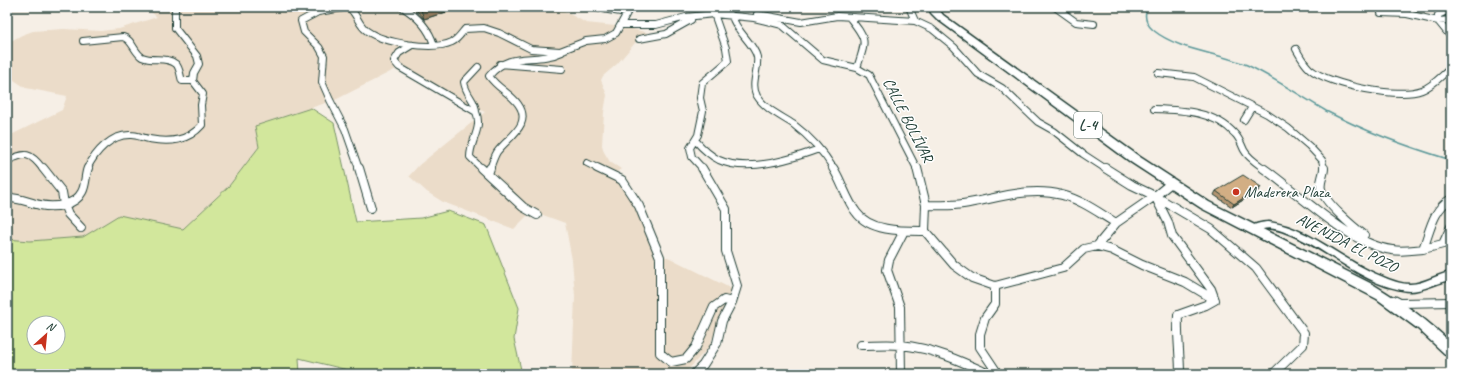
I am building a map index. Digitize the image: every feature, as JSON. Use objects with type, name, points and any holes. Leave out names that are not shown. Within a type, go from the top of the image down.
[{"type":"main road","name":"L-4","points":[[933,7],[934,11],[940,17],[1136,160],[1205,206],[1370,289],[1396,304],[1428,329],[1451,351]]},
{"type":"street","points":[[7,198],[25,200],[47,207],[64,204],[74,200],[83,191],[84,174],[93,159],[103,145],[115,138],[129,135],[161,142],[176,142],[187,139],[197,132],[202,125],[200,105],[203,94],[193,81],[194,73],[199,64],[197,56],[175,28],[175,7]]},
{"type":"street","points":[[371,208],[353,150],[323,84],[320,74],[325,62],[324,55],[320,48],[306,35],[301,26],[301,21],[315,13],[327,9],[349,7],[358,22],[367,31],[382,37],[412,45],[434,45],[452,42],[465,29],[484,28],[498,32],[531,48],[560,51],[586,41],[605,38],[616,33],[627,13],[590,7]]},
{"type":"street","points":[[402,7],[415,16],[428,31],[434,45]]},
{"type":"street","points":[[909,7],[915,21]]},
{"type":"street","points":[[1055,7],[1065,13],[1074,22],[1083,25],[1094,24]]},
{"type":"street","points":[[1451,9],[1438,16],[1438,21],[1451,37]]},
{"type":"street","points":[[694,374],[703,365],[717,343],[722,321],[732,302],[737,286],[726,251],[724,233],[726,209],[704,170],[692,157],[690,148],[698,135],[702,111],[700,98],[702,83],[728,61],[728,53],[718,29],[714,10]]},
{"type":"street","points":[[640,39],[672,32],[683,22],[702,16],[714,10],[749,12],[796,22],[806,22],[827,17],[915,21],[932,29],[954,47],[978,74],[1002,88],[1038,122],[1054,131],[1084,154],[1132,185],[1155,196],[1211,229],[1256,268],[1304,333],[1303,346],[1273,374]]},
{"type":"street","name":"CALLE BOLÍVAR","points":[[714,10],[732,16],[754,18],[782,25],[823,60],[857,68],[870,75],[897,130],[907,145],[916,164],[926,205],[925,230]]},
{"type":"street","points":[[1381,13],[1406,14],[1438,21],[1451,20]]},
{"type":"street","points":[[621,25],[656,25],[686,17],[702,16]]},
{"type":"street","points":[[732,16],[733,22],[757,56],[754,89],[758,96],[768,108],[789,121],[819,149],[840,179],[858,214],[869,222],[904,231],[925,230],[954,265],[972,278],[995,286],[1063,268],[1084,250],[1098,246],[1112,250],[1142,265],[1185,282],[1215,300]]},
{"type":"street","points":[[849,17],[862,33],[865,42],[857,68]]},
{"type":"street","points":[[83,41],[123,37],[127,38],[144,58],[167,60],[175,63],[179,67],[182,81],[193,81]]},
{"type":"street","points":[[412,45],[394,58],[394,61],[399,67],[476,112],[480,118],[469,152],[470,157],[523,207],[536,215]]},
{"type":"street","points":[[488,174],[497,152],[516,133],[523,120],[522,112],[516,101],[492,82],[488,76],[498,64],[516,59],[555,56],[567,48]]},
{"type":"street","points":[[1296,49],[1305,63],[1314,72],[1338,82],[1378,91],[1422,91],[1451,68]]},
{"type":"street","points":[[498,64],[562,69]]},
{"type":"street","points":[[476,112],[476,106],[465,91],[464,82],[478,67]]},
{"type":"street","points":[[1158,73],[1179,74],[1195,78],[1282,122],[1319,156],[1324,166],[1320,188],[1321,191],[1348,221],[1362,234],[1372,240],[1400,251]]},
{"type":"street","points":[[1244,120],[1252,107]]},
{"type":"street","points":[[1154,109],[1187,111],[1203,114],[1216,119],[1232,131],[1239,139],[1247,154],[1336,222],[1368,242],[1389,250],[1400,251],[1423,249],[1443,244],[1446,241],[1447,231],[1451,227]]},
{"type":"street","points":[[695,140],[709,154],[722,161],[734,164],[764,164],[798,157],[819,149]]},
{"type":"street","points":[[7,161],[23,154],[29,154],[34,157],[62,192],[64,204],[68,214],[81,228]]},
{"type":"street","points":[[587,163],[622,180],[639,206],[660,257],[660,353],[671,362],[686,359],[696,347],[714,307],[724,300],[732,302]]},
{"type":"street","points":[[1098,246],[1106,232],[1116,222],[1155,196],[1171,183]]},
{"type":"street","points":[[926,205],[947,206],[1014,195],[1041,192],[1055,193],[1071,198],[1116,222]]},
{"type":"street","points":[[1155,196],[1168,222],[1172,236],[1211,289],[1215,300]]},
{"type":"street","points":[[1423,249],[1437,213],[1442,205],[1451,199]]},
{"type":"street","name":"AVENIDA EL POZO","points":[[1252,230],[1264,225],[1282,228],[1310,241],[1371,276],[1403,287],[1420,287],[1438,278],[1451,276]]},
{"type":"street","points":[[901,374],[900,307],[886,270],[889,260],[904,231]]},
{"type":"street","points":[[995,286],[995,304],[985,318],[980,334],[980,347],[998,374]]},
{"type":"street","points":[[1370,289],[1400,302],[1451,302]]},
{"type":"street","points":[[1180,374],[1180,351],[1176,330],[1178,315],[1191,309],[1206,306],[1215,300]]},
{"type":"street","points":[[860,345],[901,345],[971,366],[989,374]]},
{"type":"shaded area","points":[[145,7],[557,7],[586,23],[625,27],[648,33],[641,36],[617,64],[603,76],[601,80],[607,95],[604,112],[602,145],[610,162],[621,169],[611,176],[622,185],[632,197],[655,258],[668,257],[732,289],[709,347],[684,374],[572,374],[575,296],[572,260],[565,223],[532,211],[514,229],[443,202],[427,192],[409,176],[419,165],[485,112],[428,88],[396,69],[335,100],[255,126],[259,147],[229,186],[183,229],[119,215],[83,237],[30,241],[7,239],[7,137],[62,110],[67,96],[26,88],[14,80],[7,71],[7,47],[11,41],[33,31],[64,29],[101,31],[119,29],[157,17]]},
{"type":"green space","points":[[311,108],[334,123],[356,222],[421,218],[448,211],[486,225],[519,308],[514,339],[522,374],[364,374],[299,358],[300,374],[7,374],[7,239],[30,241],[83,237],[119,215],[183,229],[229,186],[259,147],[255,126]]},
{"type":"building","name":"Maderera Plaza","points":[[1243,175],[1261,187],[1234,204],[1216,191]]},
{"type":"waterway","points":[[1140,7],[1147,8],[1146,20],[1151,28],[1163,37],[1186,47],[1247,65],[1326,111],[1356,126],[1419,150],[1451,160]]},
{"type":"place","name":"Maderera Plaza","points":[[1236,192]]}]
